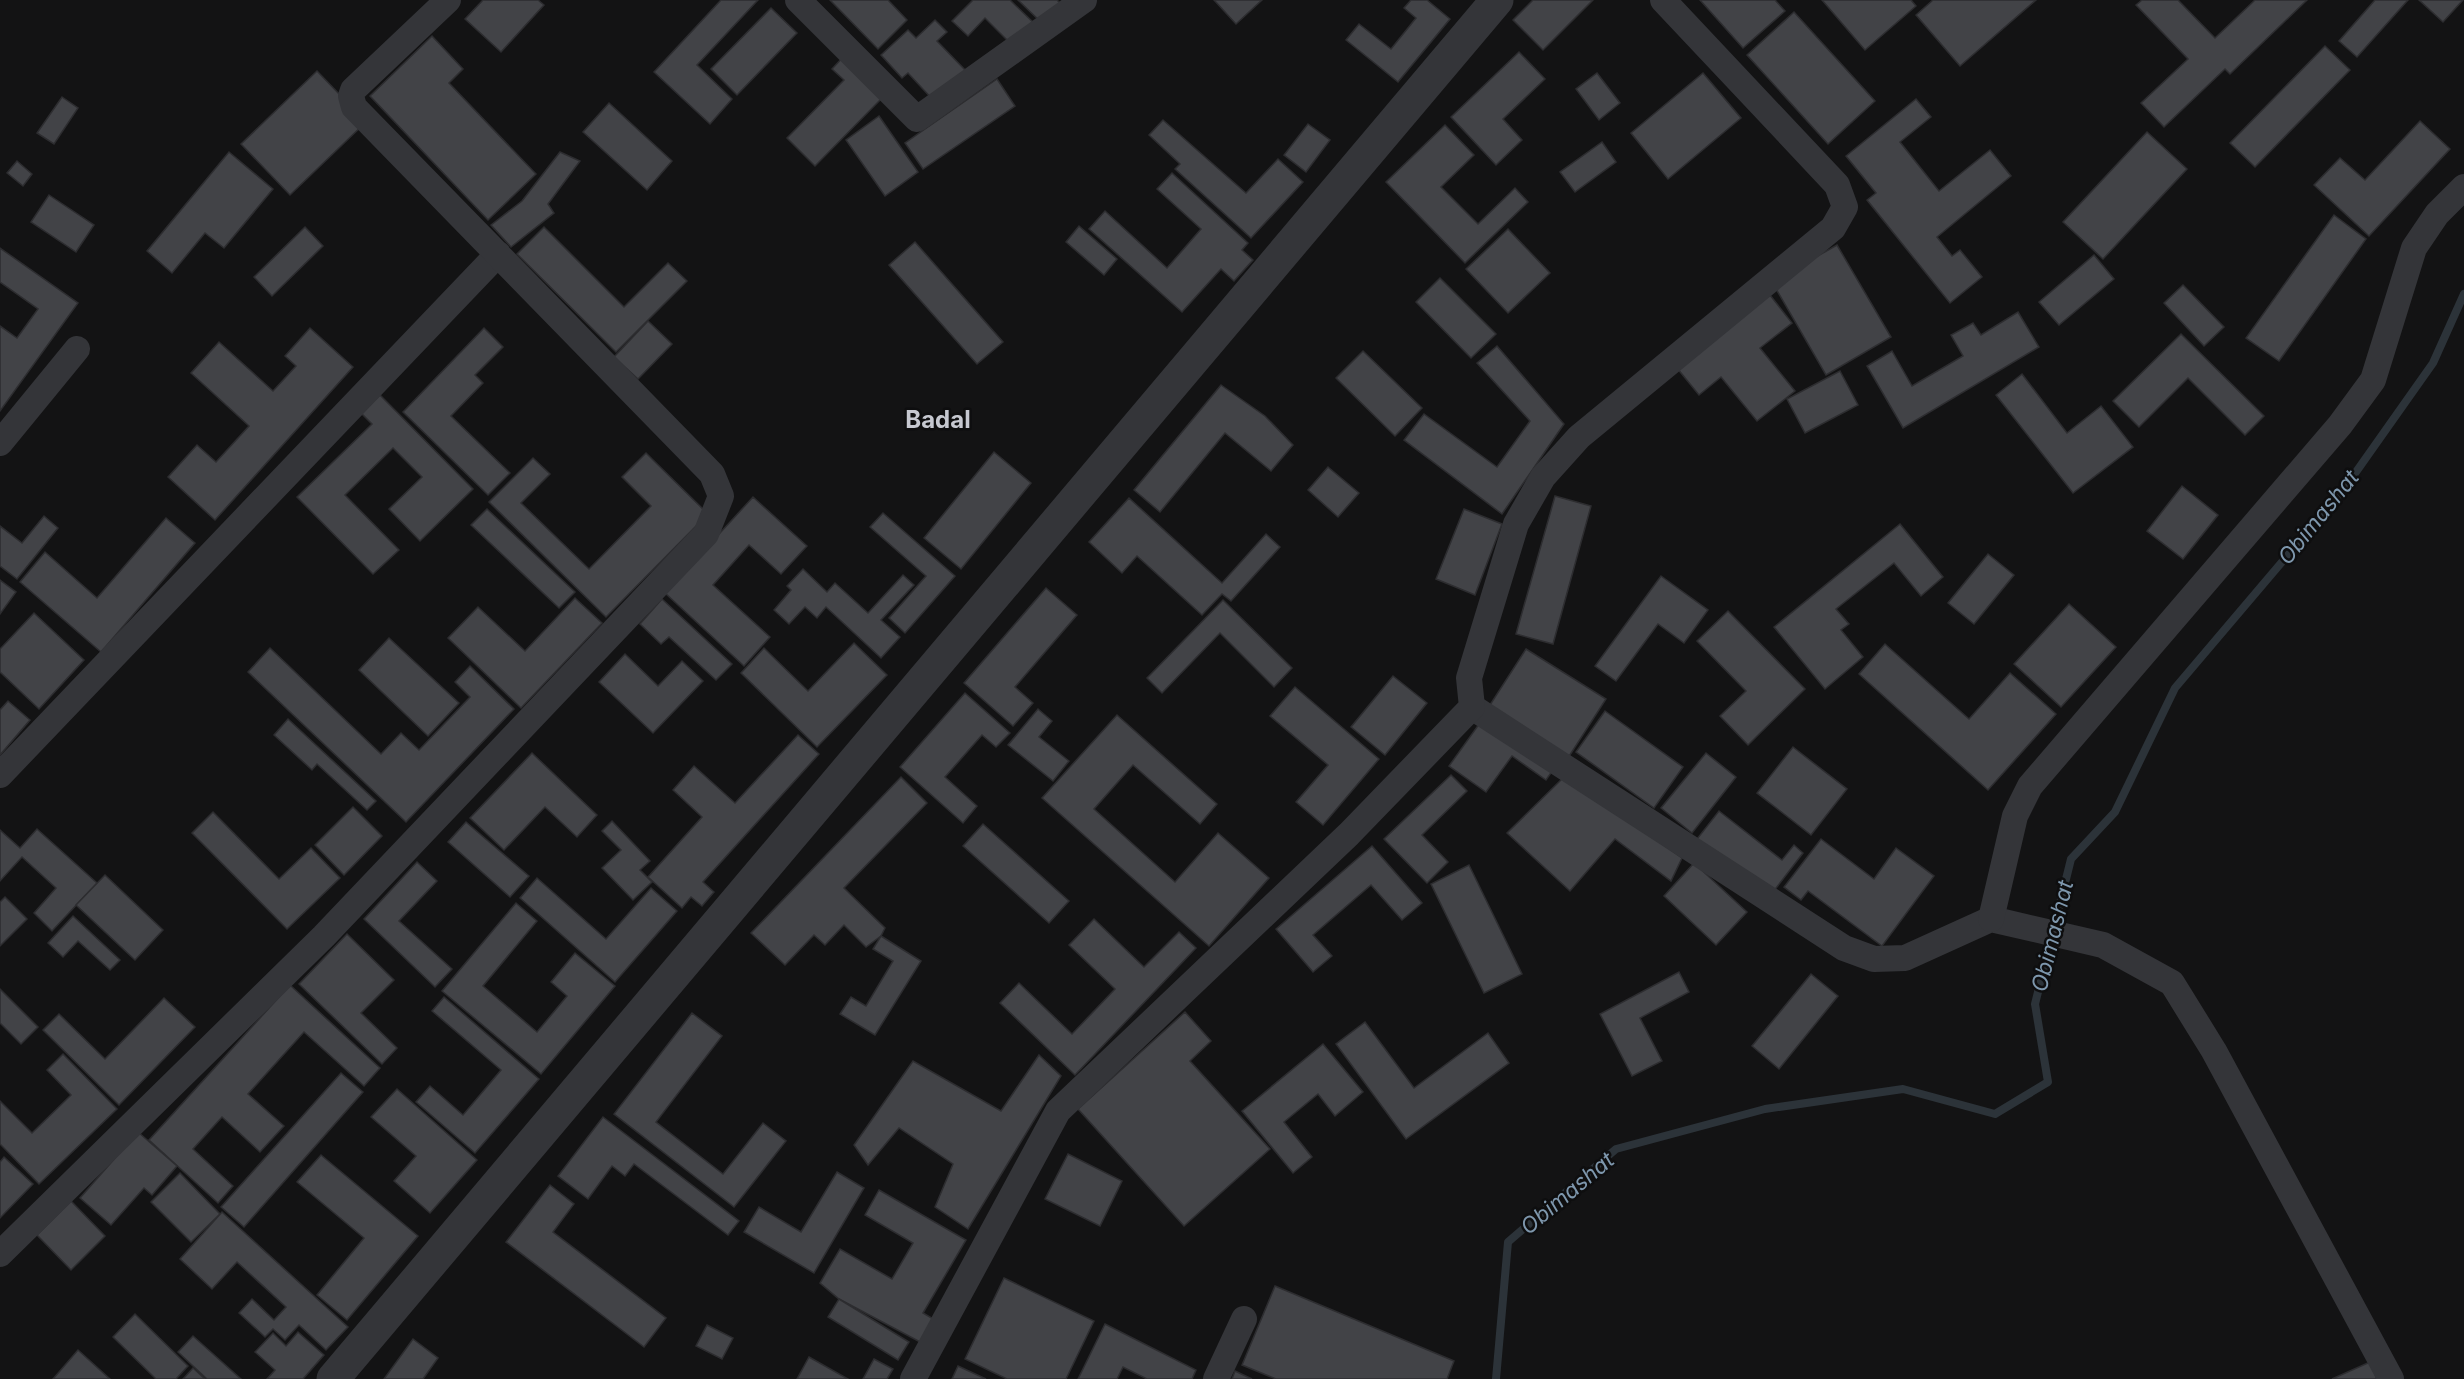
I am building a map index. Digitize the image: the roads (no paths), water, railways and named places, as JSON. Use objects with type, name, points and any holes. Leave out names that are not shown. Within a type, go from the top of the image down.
[{"type":"street","points":[[0,1254],[324,936],[706,534],[721,496],[712,474],[354,107],[351,96],[358,84],[448,0]]},
{"type":"street","points":[[798,0],[917,119],[1084,0]]},
{"type":"street","points":[[333,1379],[1497,0]]},
{"type":"street","points":[[913,1379],[1058,1111],[1349,834],[1472,707],[1470,678],[1516,524],[1543,477],[1579,438],[1833,228],[1845,207],[1837,185],[1663,0]]},
{"type":"street","points":[[1991,919],[2015,816],[2030,786],[2340,425],[2373,380],[2414,248],[2437,214],[2464,187]]},
{"type":"street","points":[[0,774],[498,254]]},
{"type":"street","points":[[0,443],[76,349]]},
{"type":"street","points":[[1472,707],[1844,948],[1874,960],[1905,958],[1991,919],[2103,945],[2172,983],[2214,1051],[2391,1379]]},
{"type":"street","points":[[1216,1379],[1244,1319]]},
{"type":"waterway","name":"Obimashat","points":[[1496,1379],[1508,1242],[1616,1149],[1765,1109],[1903,1089],[1995,1114],[2048,1082],[2035,1004],[2071,859],[2115,812],[2175,688],[2344,489],[2433,363],[2464,294]]},
{"type":"district","name":"Badal","points":[[938,420]]}]
